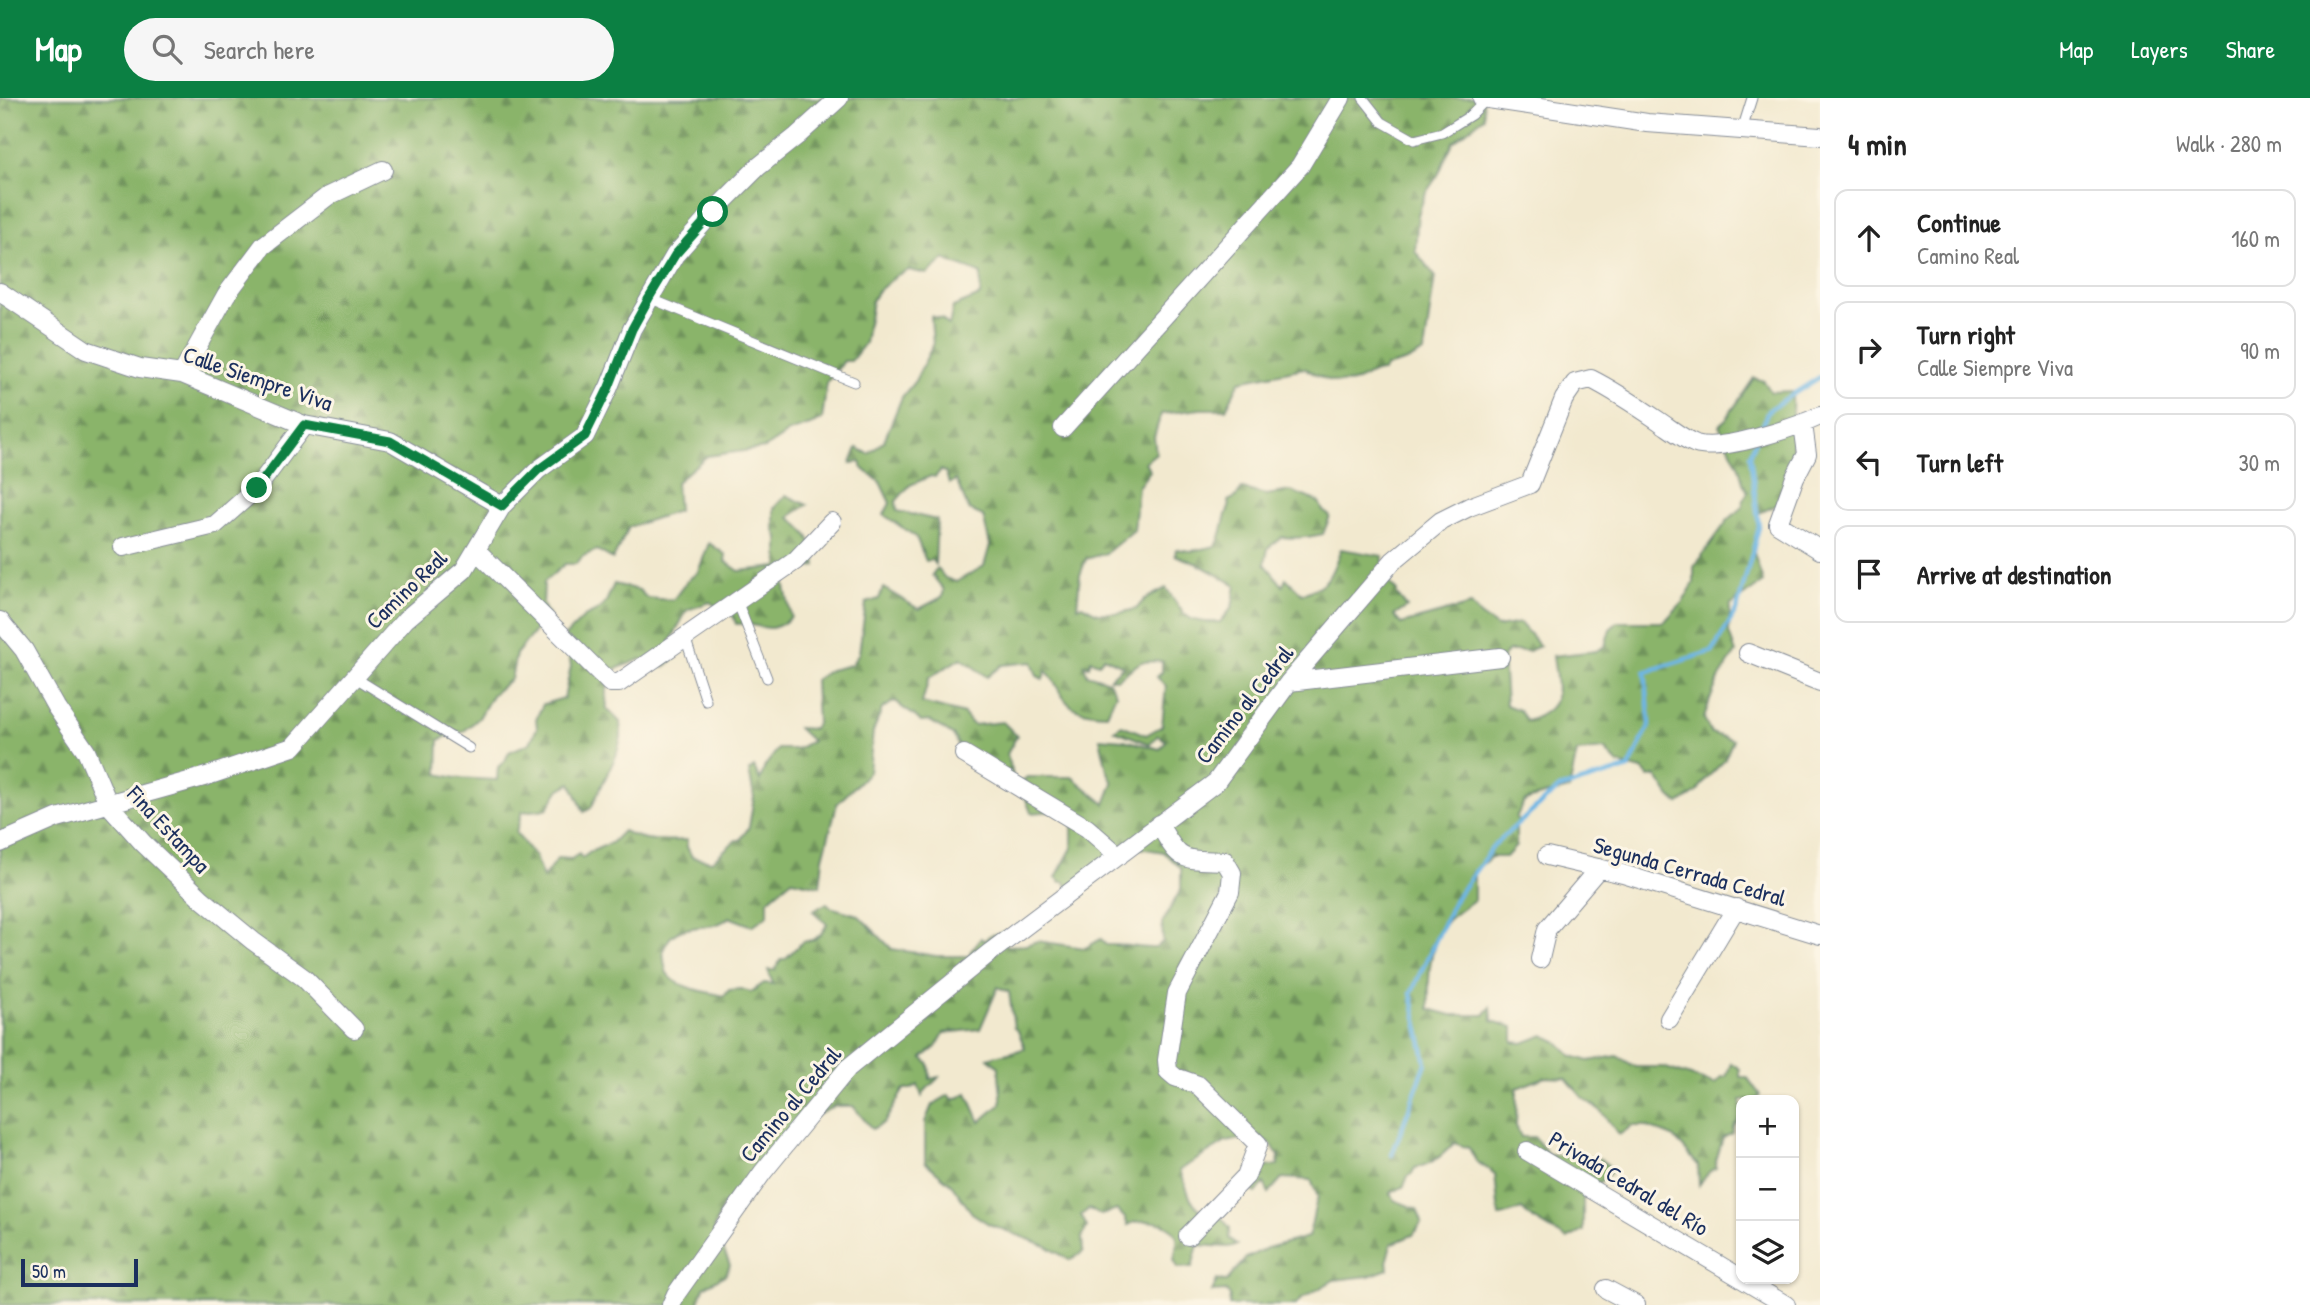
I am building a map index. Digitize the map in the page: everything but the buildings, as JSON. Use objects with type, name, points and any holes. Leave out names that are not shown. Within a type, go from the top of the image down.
[{"type":"street","name":"Camino Real","points":[[1,846],[57,818],[109,805],[293,747],[406,619],[464,570],[502,506],[538,470],[585,436],[609,387],[632,329],[675,255],[758,167],[839,98]]},
{"type":"street","points":[[1063,428],[1300,166],[1342,98]]},
{"type":"street","points":[[1485,99],[1647,123],[1820,136]]},
{"type":"street","points":[[182,374],[226,295],[263,246],[328,196],[383,170]]},
{"type":"street","name":"Calle Siempre Viva","points":[[0,292],[86,350],[140,368],[182,374],[304,425],[390,441],[502,506]]},
{"type":"street","name":"Camino al Cedral","points":[[674,1299],[763,1172],[848,1068],[988,954],[1216,782],[1289,682],[1393,561],[1441,521],[1530,484],[1564,399],[1575,383],[1591,379],[1611,389],[1693,443],[1708,447],[1771,433],[1820,416]]},
{"type":"street","points":[[1803,424],[1807,454],[1795,477],[1778,524],[1820,550]]},
{"type":"street","points":[[123,547],[215,525],[257,488],[304,425]]},
{"type":"street","points":[[476,550],[610,683],[619,683],[795,561],[832,522]]},
{"type":"street","name":"Fina Estampa","points":[[0,621],[24,650],[56,707],[86,751],[109,805],[143,843],[202,899],[304,978],[354,1029]]},
{"type":"street","points":[[1748,653],[1820,682]]},
{"type":"street","points":[[1289,682],[1500,657]]},
{"type":"street","points":[[964,754],[1087,828],[1119,856]]},
{"type":"street","points":[[1159,824],[1174,852],[1189,859],[1225,861],[1232,873],[1230,892],[1177,993],[1167,1060],[1168,1071],[1175,1077],[1198,1085],[1258,1144],[1246,1176],[1188,1236]]},
{"type":"street","name":"Segunda Cerrada Cedral","points":[[1546,856],[1600,868],[1820,935]]},
{"type":"street","points":[[1540,959],[1547,929],[1600,868]]},
{"type":"street","points":[[1669,1019],[1736,908]]},
{"type":"street","name":"Privada Cedral del Río","points":[[1527,1151],[1736,1274]]},
{"type":"street","name":"Privada Cedral del Río","points":[[1752,1284],[1786,1305]]},
{"type":"street","points":[[1606,1289],[1636,1305]]},
{"type":"lane","points":[[1363,98],[1382,122],[1414,140],[1442,133],[1471,115],[1485,99]]},
{"type":"lane","points":[[1742,130],[1752,98]]},
{"type":"lane","points":[[649,298],[854,382]]},
{"type":"lane","points":[[737,601],[767,678]]},
{"type":"lane","points":[[685,637],[706,701]]},
{"type":"lane","points":[[354,677],[469,748]]},
{"type":"green space","points":[[0,98],[1483,98],[1484,117],[1453,142],[1438,175],[1425,194],[1418,215],[1415,251],[1435,276],[1424,352],[1350,383],[1329,380],[1304,368],[1240,381],[1226,409],[1161,414],[1154,437],[1156,453],[1145,462],[1150,471],[1138,487],[1134,530],[1106,553],[1086,559],[1080,575],[1077,607],[1082,605],[1097,613],[1119,613],[1136,609],[1145,599],[1166,588],[1187,616],[1199,621],[1220,622],[1232,608],[1236,585],[1175,555],[1176,549],[1192,551],[1216,546],[1229,508],[1228,501],[1236,497],[1242,489],[1266,495],[1291,491],[1319,502],[1323,511],[1330,516],[1323,534],[1282,537],[1268,548],[1265,564],[1283,586],[1286,578],[1302,594],[1319,587],[1328,578],[1341,549],[1383,556],[1383,566],[1390,584],[1407,607],[1394,616],[1401,624],[1471,605],[1497,627],[1520,623],[1540,646],[1528,651],[1509,651],[1503,656],[1506,705],[1519,710],[1527,721],[1548,710],[1556,696],[1553,656],[1596,651],[1605,646],[1610,629],[1618,622],[1664,622],[1683,602],[1694,583],[1694,567],[1728,520],[1743,507],[1743,500],[1748,492],[1719,425],[1754,378],[1764,381],[1771,392],[1792,391],[1793,477],[1777,505],[1757,514],[1758,534],[1755,537],[1754,553],[1763,582],[1730,606],[1729,633],[1736,653],[1717,684],[1704,719],[1711,733],[1733,740],[1724,761],[1697,792],[1679,804],[1670,797],[1656,776],[1649,777],[1642,770],[1618,764],[1604,749],[1577,752],[1569,789],[1524,802],[1516,818],[1520,822],[1516,826],[1516,846],[1506,857],[1491,857],[1474,871],[1474,900],[1448,920],[1441,929],[1431,963],[1429,1009],[1451,1015],[1484,1015],[1491,1007],[1492,1021],[1513,1027],[1513,1042],[1523,1043],[1544,1035],[1558,1042],[1572,1056],[1589,1061],[1617,1056],[1636,1067],[1663,1067],[1715,1084],[1722,1077],[1726,1077],[1731,1063],[1740,1069],[1740,1077],[1747,1077],[1760,1095],[1736,1095],[1736,1124],[1733,1133],[1723,1138],[1716,1168],[1709,1172],[1699,1185],[1698,1165],[1675,1138],[1646,1126],[1632,1126],[1619,1135],[1600,1110],[1583,1098],[1566,1078],[1545,1077],[1517,1088],[1516,1126],[1521,1137],[1534,1137],[1548,1154],[1601,1159],[1613,1170],[1583,1199],[1583,1231],[1567,1239],[1530,1217],[1522,1209],[1499,1217],[1495,1174],[1476,1161],[1469,1148],[1454,1143],[1436,1159],[1415,1168],[1404,1186],[1391,1193],[1394,1200],[1417,1209],[1422,1222],[1413,1235],[1391,1244],[1387,1259],[1388,1269],[1369,1276],[1334,1280],[1301,1299],[1296,1305],[1229,1305],[1230,1296],[1226,1291],[1212,1292],[1217,1280],[1227,1281],[1246,1258],[1267,1248],[1308,1237],[1310,1232],[1318,1197],[1311,1180],[1282,1178],[1269,1193],[1264,1183],[1256,1193],[1244,1186],[1255,1169],[1278,1165],[1279,1156],[1271,1144],[1250,1137],[1226,1142],[1180,1170],[1191,1200],[1201,1211],[1215,1210],[1230,1228],[1229,1238],[1237,1245],[1198,1245],[1192,1267],[1178,1268],[1174,1260],[1177,1238],[1169,1227],[1163,1224],[1148,1221],[1128,1225],[1117,1210],[1101,1215],[1089,1209],[1081,1215],[1087,1227],[1082,1237],[1083,1252],[1070,1260],[1046,1246],[989,1224],[972,1213],[952,1185],[925,1162],[925,1122],[932,1105],[949,1095],[954,1100],[967,1093],[980,1122],[1001,1104],[999,1067],[988,1058],[1025,1048],[1014,1028],[1009,992],[998,987],[980,1029],[944,1033],[936,1047],[922,1058],[929,1064],[930,1079],[939,1077],[922,1096],[918,1085],[904,1089],[884,1123],[872,1129],[853,1106],[835,1106],[809,1119],[735,1191],[722,1208],[714,1228],[730,1265],[726,1274],[704,1287],[698,1305],[0,1305]],"holes":[[[945,259],[981,274],[980,296],[953,307],[949,326],[942,319],[931,316],[933,345],[915,381],[902,397],[884,441],[869,454],[857,448],[851,463],[861,462],[861,467],[880,482],[890,503],[884,515],[916,537],[926,561],[932,560],[935,564],[937,520],[897,511],[896,501],[910,485],[931,476],[935,477],[941,470],[946,473],[949,484],[956,480],[969,510],[983,516],[990,545],[984,566],[956,582],[945,578],[937,568],[932,575],[944,590],[942,597],[919,609],[883,588],[879,599],[866,603],[859,653],[851,665],[830,670],[815,680],[817,723],[813,729],[798,728],[812,741],[797,749],[778,749],[765,766],[760,780],[754,767],[749,771],[754,797],[749,827],[740,840],[736,840],[712,861],[692,857],[687,840],[646,839],[623,831],[611,843],[582,858],[579,854],[571,859],[558,858],[543,878],[535,857],[516,833],[522,812],[547,809],[560,789],[571,783],[584,812],[591,808],[616,756],[621,737],[620,722],[607,709],[606,693],[613,670],[641,659],[664,667],[677,656],[670,642],[687,610],[710,602],[732,613],[736,624],[770,628],[791,617],[784,582],[790,571],[816,566],[809,538],[789,517],[807,505],[786,495],[774,508],[778,567],[739,571],[725,561],[726,555],[709,543],[698,572],[687,581],[673,600],[647,598],[639,590],[614,584],[605,604],[584,617],[565,636],[571,666],[564,698],[543,704],[530,743],[509,752],[498,767],[497,780],[456,778],[438,774],[439,740],[456,732],[463,732],[479,718],[492,695],[511,679],[516,654],[548,615],[543,605],[544,582],[565,564],[576,564],[583,556],[597,550],[613,559],[629,527],[678,511],[676,482],[707,456],[765,448],[789,432],[822,419],[827,382],[844,361],[851,361],[865,343],[872,301],[877,292],[897,275],[909,270],[927,274]],[[1104,657],[1123,666],[1110,678],[1117,679],[1141,662],[1162,661],[1162,672],[1157,677],[1166,686],[1162,726],[1146,735],[1122,725],[1114,730],[1150,744],[1158,735],[1166,741],[1160,749],[1124,740],[1100,738],[1107,770],[1113,783],[1105,804],[1072,777],[1027,777],[1020,783],[1031,813],[1057,811],[1072,825],[1072,848],[1056,877],[1065,882],[1068,889],[1133,847],[1164,852],[1181,868],[1181,889],[1162,923],[1163,941],[1156,948],[1107,945],[1101,939],[1085,948],[1037,941],[1026,945],[1006,946],[1006,931],[989,936],[984,941],[981,938],[970,956],[936,956],[892,949],[858,915],[830,907],[827,903],[813,911],[827,924],[823,931],[815,939],[803,941],[785,959],[781,959],[775,970],[768,970],[773,984],[764,983],[751,992],[729,990],[724,996],[685,986],[667,973],[663,950],[669,939],[678,932],[723,922],[729,917],[752,926],[768,915],[768,900],[792,880],[820,886],[823,858],[837,804],[869,772],[873,732],[882,709],[895,701],[921,722],[930,721],[954,736],[964,758],[1014,779],[1007,754],[1017,736],[1003,722],[973,725],[964,714],[922,703],[929,678],[961,658],[987,677],[1002,665],[1032,662],[1037,676],[1043,679],[1046,671],[1073,707],[1107,714],[1116,694],[1109,681],[1087,674],[1084,664],[1089,666],[1091,660],[1099,663]]]},
{"type":"waterway","points":[[1760,431],[1768,410],[1820,377]]},
{"type":"waterway","points":[[1392,1155],[1426,1063],[1411,993],[1455,899],[1495,844],[1558,789],[1629,768],[1650,724],[1645,672],[1713,651],[1737,609],[1759,527],[1750,455],[1755,442]]},
{"type":"route","points":[[257,488],[304,425],[390,441],[502,506],[538,470],[585,436],[609,387],[632,329],[649,298],[675,255],[713,212]]}]
